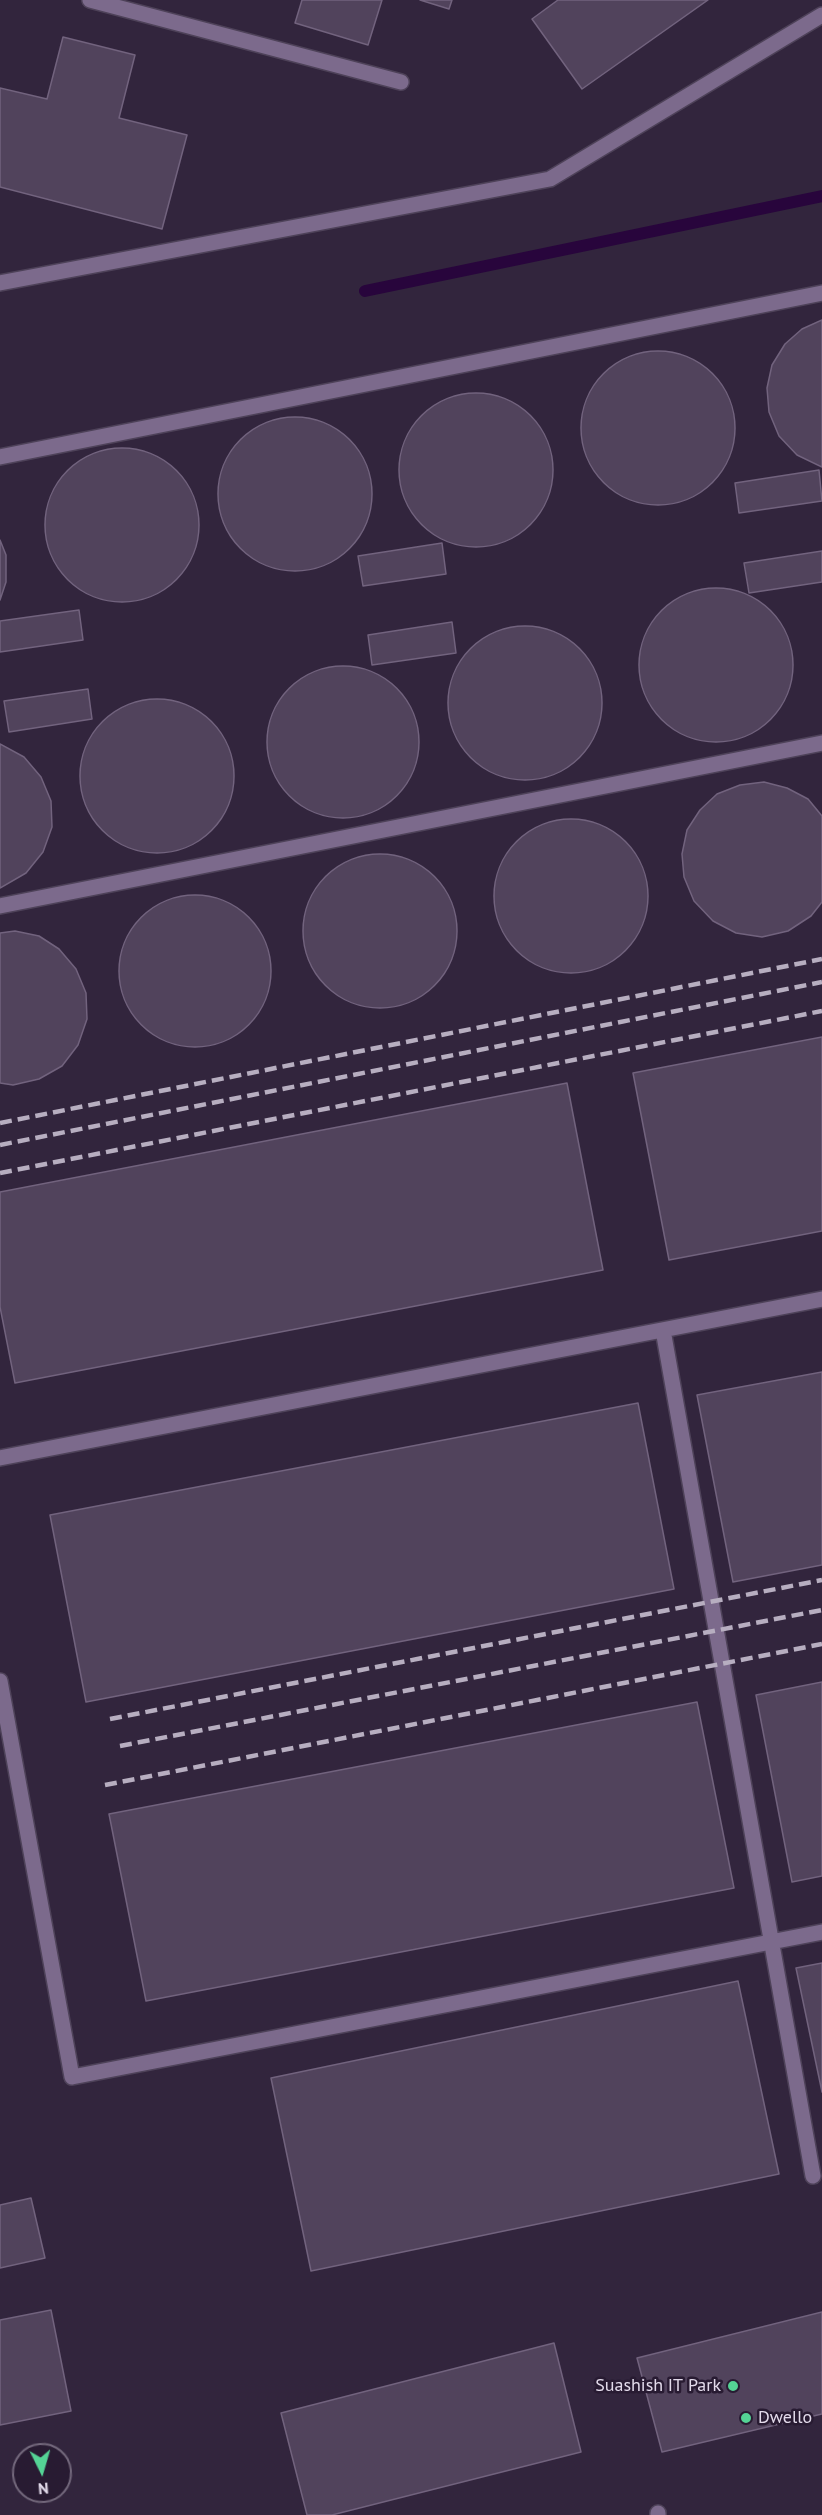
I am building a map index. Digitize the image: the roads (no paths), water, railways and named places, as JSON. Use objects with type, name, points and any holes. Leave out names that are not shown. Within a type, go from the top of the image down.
[{"type":"lane","points":[[90,0],[144,7],[401,82]]},
{"type":"lane","points":[[0,283],[550,179],[822,15]]},
{"type":"lane","points":[[0,457],[822,293]]},
{"type":"lane","points":[[0,906],[822,743]]},
{"type":"lane","points":[[0,1458],[822,1299]]},
{"type":"lane","points":[[663,1330],[813,2176]]},
{"type":"lane","points":[[0,1681],[72,2077],[822,1932]]},
{"type":"waterway","points":[[365,291],[822,196]]},
{"type":"railway","points":[[0,1123],[822,959]]},
{"type":"railway","points":[[0,1145],[822,982]]},
{"type":"railway","points":[[0,1173],[822,1011]]},
{"type":"railway","points":[[110,1719],[822,1580]]},
{"type":"railway","points":[[120,1746],[822,1610]]},
{"type":"railway","points":[[105,1785],[822,1644]]},
{"type":"place","name":"Suashish IT Park","points":[[733,2386]]},
{"type":"place","name":"Dwello","points":[[746,2418]]}]
